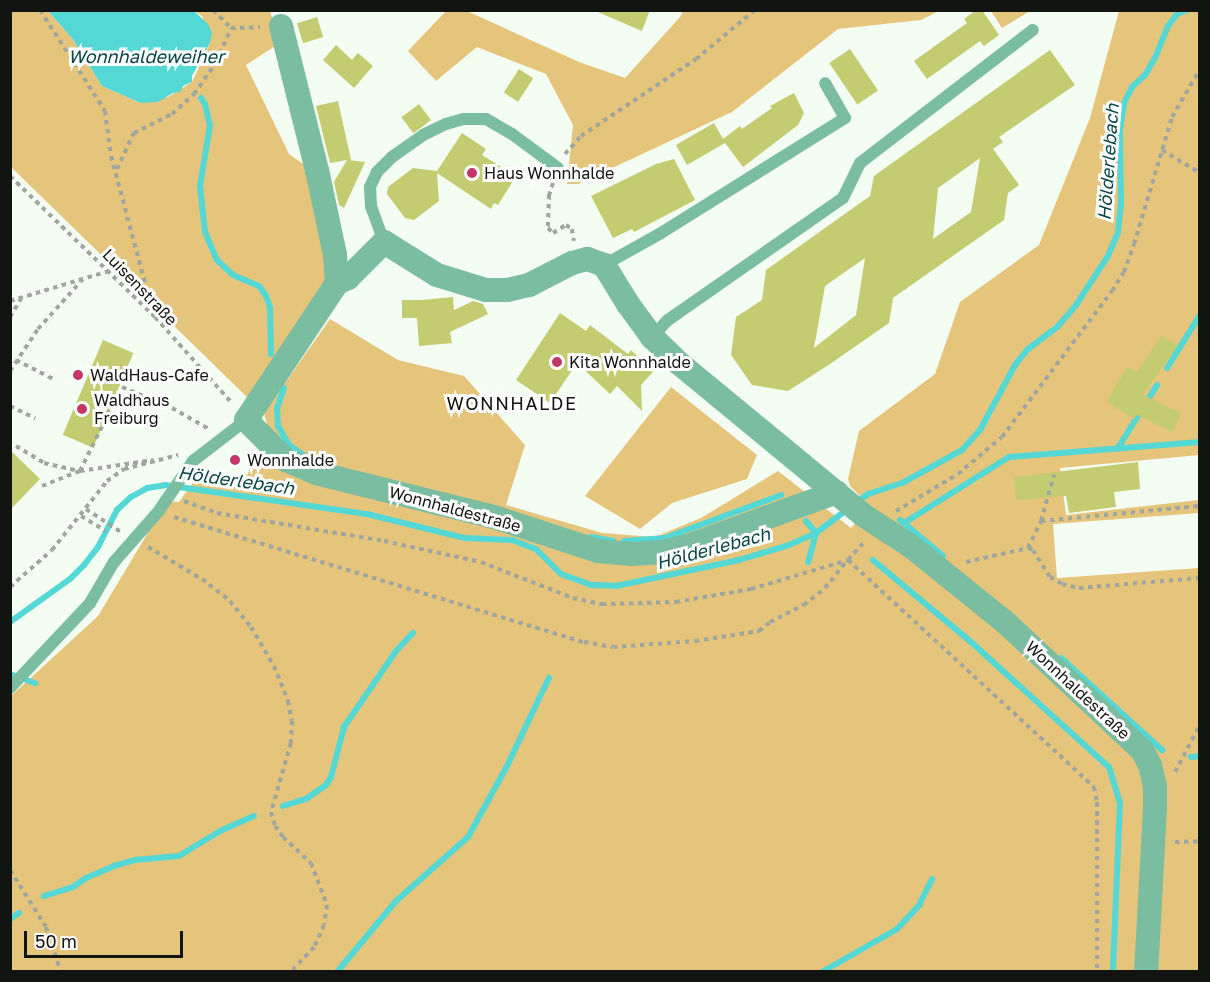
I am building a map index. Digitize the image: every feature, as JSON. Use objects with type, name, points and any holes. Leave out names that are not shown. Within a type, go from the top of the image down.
[{"type":"street","points":[[281,26],[317,170],[335,255],[338,283]]},
{"type":"street","points":[[246,420],[338,283],[348,278],[384,242],[437,275],[486,290],[507,290],[529,285],[572,263],[587,259],[604,265]]},
{"type":"street","name":"Wonnhaldestraße","points":[[604,265],[652,337],[680,364],[839,494],[870,526],[951,578],[1005,622],[1131,738],[1149,765],[1155,786],[1146,972]]},
{"type":"street","name":"Wonnhaldestraße","points":[[246,420],[286,460],[316,473],[494,517],[598,551],[632,554],[662,552],[688,546],[839,494]]},
{"type":"lane","points":[[652,337],[668,320],[843,198],[860,163],[1033,30]]},
{"type":"lane","points":[[604,265],[662,232],[845,118],[825,83]]},
{"type":"lane","points":[[384,242],[371,206],[370,187],[377,172],[392,157],[423,135],[446,124],[463,119],[486,119],[559,165]]},
{"type":"lane","points":[[11,688],[90,603],[114,562],[158,512],[193,461],[246,420]]},
{"type":"path","points":[[40,10],[105,111],[111,156],[117,170],[154,318]]},
{"type":"path","points":[[213,10],[231,28],[281,26]]},
{"type":"path","points":[[559,165],[567,149],[581,136],[696,59],[755,10]]},
{"type":"path","points":[[117,170],[134,133],[172,114],[194,94],[216,62],[231,28]]},
{"type":"path","points":[[158,512],[239,539],[448,598],[584,642],[613,647],[695,641],[759,632],[770,622],[804,605],[818,594],[848,560],[870,526],[930,492],[981,457],[1002,436],[1097,313],[1124,272],[1172,117],[1200,69]]},
{"type":"path","points":[[1161,150],[1200,173]]},
{"type":"path","name":"Luisenstraße","points":[[10,176],[109,271],[246,420]]},
{"type":"path","points":[[549,195],[550,233],[566,225],[572,229],[575,238]]},
{"type":"path","points":[[10,301],[109,271]]},
{"type":"path","points":[[10,371],[38,329],[83,279]]},
{"type":"path","points":[[10,316],[22,298]]},
{"type":"path","points":[[16,360],[55,380]]},
{"type":"path","points":[[122,387],[172,408],[222,437]]},
{"type":"path","points":[[10,406],[35,418]]},
{"type":"path","points":[[80,471],[112,406]]},
{"type":"path","points":[[16,446],[44,463],[80,471]]},
{"type":"path","points":[[10,587],[51,550],[81,516],[107,481],[124,469],[168,458],[80,471],[42,486]]},
{"type":"path","points":[[1028,548],[1041,521],[1054,475]]},
{"type":"path","points":[[169,495],[217,513],[384,541],[481,562],[573,598],[602,604],[644,605],[710,598],[848,560]]},
{"type":"path","points":[[1041,521],[1200,506]]},
{"type":"path","points":[[86,509],[132,539],[202,579],[230,601],[251,627],[274,666],[288,701],[292,721],[291,743],[271,812],[275,826],[283,837],[298,848],[311,863],[320,880],[327,904],[324,926],[314,947],[291,972]]},
{"type":"path","points":[[81,516],[106,531]]},
{"type":"path","points":[[951,578],[964,563],[1028,548],[1033,550],[1050,577],[1062,584],[1078,588],[1200,578]]},
{"type":"path","points":[[848,560],[1094,787],[1097,802],[1097,972]]},
{"type":"path","points":[[1155,786],[1166,782],[1175,772],[1200,724]]},
{"type":"path","points":[[10,870],[46,927],[61,972]]},
{"type":"shaded area","points":[[10,11],[48,11],[72,38],[102,86],[141,103],[168,97],[192,82],[210,43],[202,16],[194,11],[270,11],[280,43],[246,65],[289,154],[306,166],[325,229],[328,294],[249,399],[11,167]]},
{"type":"shaded area","points":[[446,11],[467,11],[579,62],[625,78],[683,11],[939,11],[921,20],[838,29],[732,112],[578,184],[567,184],[573,125],[546,74],[477,47],[436,81],[408,51]]},
{"type":"shaded area","points":[[991,11],[1030,11],[1002,28]]},
{"type":"shaded area","points":[[1119,11],[1199,11],[1199,455],[1060,468],[1066,515],[1199,500],[1199,513],[1053,524],[1057,578],[1199,568],[1199,971],[11,972],[11,696],[98,616],[167,501],[179,502],[197,477],[240,487],[270,435],[264,413],[330,319],[398,360],[464,376],[525,445],[506,505],[602,533],[655,537],[701,518],[778,471],[851,528],[871,507],[850,486],[848,479],[859,431],[935,374],[960,302],[1039,245],[1090,118]]},
{"type":"shaded area","points":[[671,387],[757,455],[747,479],[672,503],[640,529],[585,496]]},
{"type":"water","name":"Wonnhaldeweiher","points":[[48,11],[194,11],[208,24],[212,33],[210,43],[192,76],[192,82],[183,86],[180,92],[173,93],[158,102],[141,103],[102,86],[72,38]]},
{"type":"building","points":[[593,10],[650,10],[642,31]]},
{"type":"building","points":[[976,10],[982,10],[999,35],[984,46],[980,41],[927,79],[914,61],[967,23],[964,19]]},
{"type":"building","points":[[317,17],[323,37],[303,43],[297,23]]},
{"type":"building","points":[[336,45],[352,60],[358,53],[373,66],[354,88],[323,60]]},
{"type":"building","points":[[850,49],[878,90],[857,104],[829,63]]},
{"type":"building","points":[[1050,50],[1075,85],[999,137],[1003,142],[993,149],[1019,185],[1008,193],[1004,220],[893,298],[889,323],[830,364],[788,391],[752,385],[731,355],[736,317],[762,300],[766,270],[870,196],[874,176]],"holes":[[[980,158],[971,212],[933,239],[938,188]],[[865,258],[856,315],[814,348],[825,286]]]},
{"type":"building","points":[[519,69],[533,78],[518,102],[504,92]]},
{"type":"building","points":[[794,93],[804,113],[798,125],[743,167],[725,143],[687,165],[676,145],[714,123],[723,139],[740,126],[742,129],[772,108],[770,106]]},
{"type":"building","points":[[338,101],[351,160],[349,160],[365,162],[344,208],[339,205],[334,182],[347,160],[330,163],[316,106]]},
{"type":"building","points":[[419,104],[431,120],[413,133],[401,117]]},
{"type":"building","name":"Haus Wonnhalde","points":[[462,133],[486,149],[482,155],[516,176],[498,205],[494,203],[491,209],[437,173],[439,201],[414,220],[405,218],[387,194],[388,187],[413,168],[437,171]]},
{"type":"building","points":[[674,159],[695,200],[634,232],[632,229],[613,238],[591,196],[656,164]]},
{"type":"building","points":[[453,297],[454,310],[473,301],[483,304],[488,314],[450,332],[452,343],[419,346],[417,318],[402,318],[402,300]]},
{"type":"building","points":[[560,313],[586,331],[590,325],[628,354],[631,350],[653,372],[641,385],[642,411],[617,386],[610,394],[577,363],[550,403],[516,380]]},
{"type":"building","points":[[1161,336],[1178,345],[1143,395],[1181,413],[1173,432],[1137,415],[1134,419],[1107,402],[1127,367],[1137,372]]},
{"type":"building","name":"Waldhaus Freiburg","points":[[103,340],[133,353],[93,448],[63,435]]},
{"type":"building","points":[[10,450],[40,479],[10,510]]},
{"type":"building","points":[[1138,462],[1140,489],[1114,492],[1116,507],[1069,513],[1066,496],[1016,500],[1014,477]]},
{"type":"waterway","name":"Hölderlebach","points":[[857,502],[868,494],[904,482],[962,450],[980,430],[1015,365],[1028,349],[1058,326],[1076,305],[1108,256],[1118,232],[1121,204],[1120,129],[1124,103],[1132,87],[1145,75],[1155,58],[1168,26],[1177,14],[1187,10]]},
{"type":"waterway","points":[[201,98],[205,104],[210,125],[200,186],[205,232],[217,260],[233,275],[259,286],[266,296],[270,307],[271,354]]},
{"type":"waterway","points":[[1167,368],[1200,315]]},
{"type":"waterway","points":[[1118,448],[1157,385]]},
{"type":"waterway","points":[[284,388],[277,408],[278,426],[289,445],[305,456]]},
{"type":"waterway","points":[[900,520],[904,523],[1009,457],[1200,442]]},
{"type":"waterway","name":"Hölderlebach","points":[[10,622],[70,579],[84,565],[98,547],[117,510],[131,497],[147,488],[165,485],[367,514],[465,538],[512,540],[536,549],[561,574],[592,585],[616,586],[739,560],[789,545],[816,533],[849,508]]},
{"type":"waterway","points":[[624,541],[665,538],[781,495]]},
{"type":"waterway","points":[[806,521],[816,533],[808,562]]},
{"type":"waterway","points":[[904,523],[943,556]]},
{"type":"waterway","points":[[591,537],[614,541]]},
{"type":"waterway","points":[[873,560],[971,642],[1109,767],[1120,802],[1113,972]]},
{"type":"waterway","points":[[283,806],[306,799],[326,785],[331,777],[344,727],[396,651],[413,633]]},
{"type":"waterway","points":[[1061,658],[1162,750]]},
{"type":"waterway","points":[[10,674],[35,683]]},
{"type":"waterway","points":[[337,972],[396,901],[468,837],[506,768],[549,678]]},
{"type":"waterway","points":[[1191,757],[1200,756]]},
{"type":"waterway","points":[[44,896],[73,887],[86,878],[114,866],[135,860],[179,856],[220,831],[254,816]]},
{"type":"waterway","points":[[822,972],[897,929],[919,905],[932,879]]},
{"type":"waterway","points":[[10,919],[19,913]]},
{"type":"place","name":"Haus Wonnhalde","points":[[472,173]]},
{"type":"place","name":"Kita Wonnhalde","points":[[557,362]]},
{"type":"place","name":"WaldHaus-Cafe","points":[[78,375]]},
{"type":"place","name":"Waldhaus Freiburg","points":[[82,409]]},
{"type":"place","name":"Wonnhalde","points":[[235,460]]},
{"type":"district","name":"WONNHALDE","points":[[512,403]]}]
